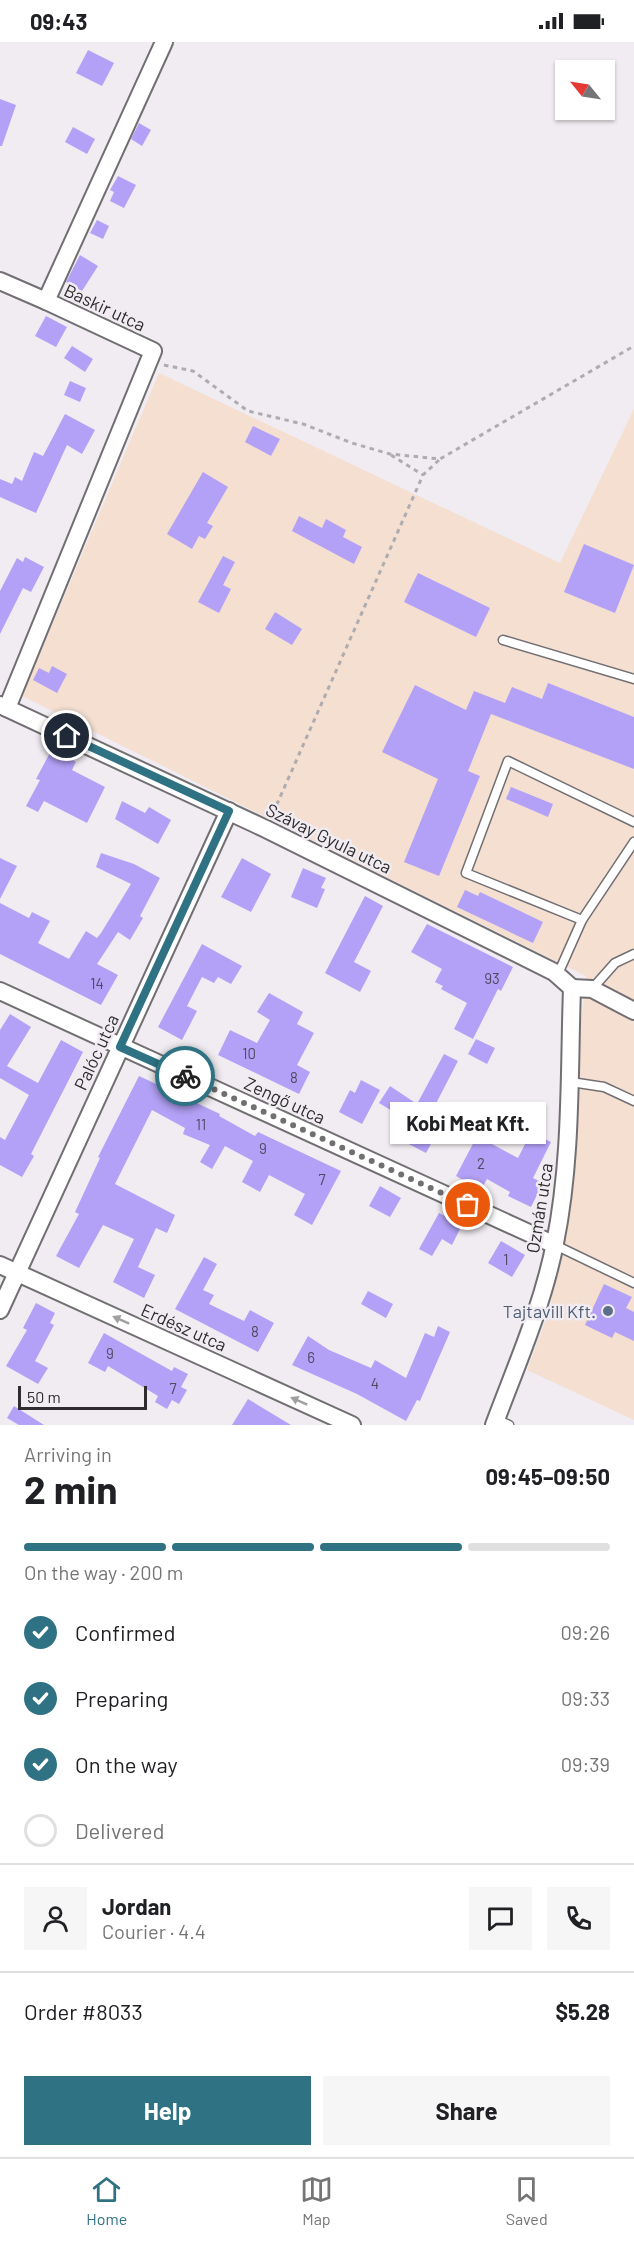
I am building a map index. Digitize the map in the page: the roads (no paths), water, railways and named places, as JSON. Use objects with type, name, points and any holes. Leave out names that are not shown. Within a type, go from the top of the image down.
[{"type":"street","name":"Baskir utca","points":[[3,707],[153,351],[46,301],[164,42]]},
{"type":"street","points":[[0,280],[46,301]]},
{"type":"street","name":"Szávay Gyula utca","points":[[3,707],[266,829],[558,974],[572,988]]},
{"type":"street","name":"Palóc utca","points":[[0,1310],[229,811]]},
{"type":"street","points":[[572,988],[592,989],[634,1011]]},
{"type":"street","name":"Ozmán utca","points":[[500,1423],[555,1245],[565,1182],[571,1082],[572,988]]},
{"type":"street","name":"Zengő utca","points":[[0,991],[555,1245]]},
{"type":"street","name":"Erdész utca","points":[[0,1265],[352,1425]]},
{"type":"lane","points":[[503,640],[634,679]]},
{"type":"lane","points":[[582,920],[466,873],[508,761],[634,822]]},
{"type":"lane","points":[[558,974],[582,920],[634,842]]},
{"type":"lane","points":[[592,989],[615,963],[634,954]]},
{"type":"lane","points":[[571,1082],[604,1087],[634,1101]]},
{"type":"lane","points":[[555,1245],[634,1282]]},
{"type":"place","name":"Kobi Meat Kft.","points":[[468,1205]]},
{"type":"place","name":"Tajtavill Kft.","points":[[608,1311]]}]
